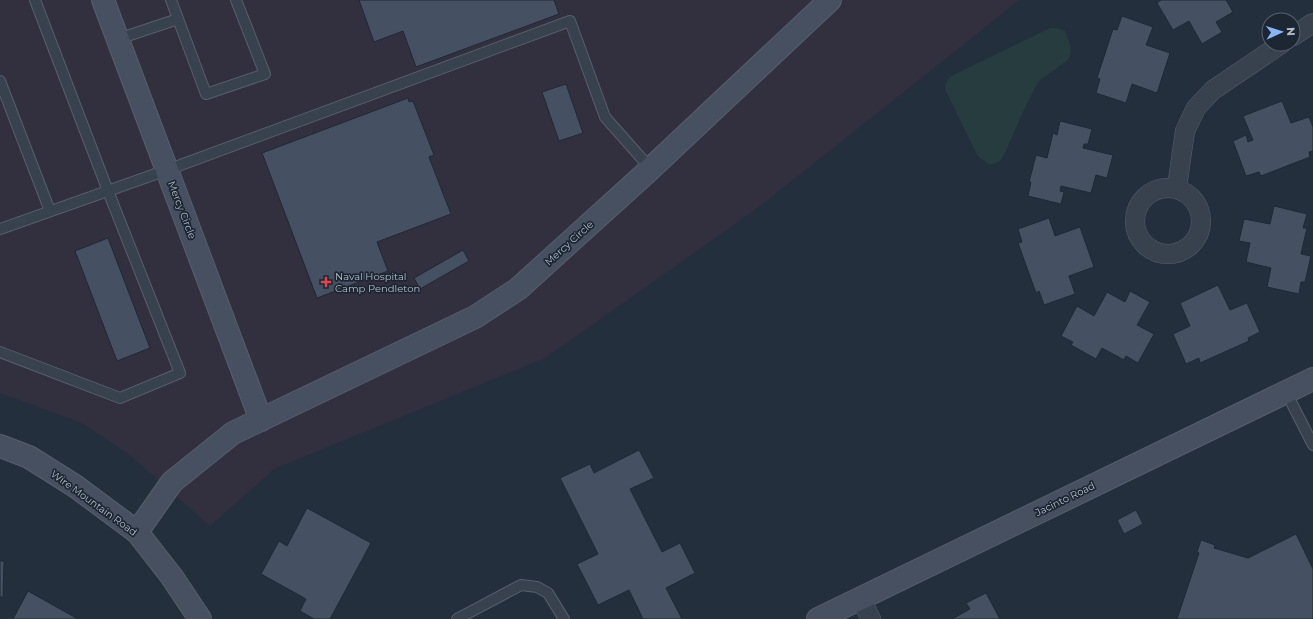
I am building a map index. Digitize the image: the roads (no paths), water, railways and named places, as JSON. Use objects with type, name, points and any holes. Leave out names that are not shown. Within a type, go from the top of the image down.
[{"type":"street","name":"Mercy Circle","points":[[103,0],[261,420]]},
{"type":"street","name":"Mercy Circle","points":[[137,532],[172,482],[233,433],[475,317],[518,288],[650,169],[830,0]]},
{"type":"street","points":[[1301,31],[1313,23]]},
{"type":"street","points":[[1177,188],[1185,130],[1196,108],[1212,90],[1269,52]]},
{"type":"street","name":"Jacinto Road","points":[[818,619],[1313,379]]},
{"type":"street","name":"Wire Mountain Road","points":[[0,446],[29,457],[75,486],[137,532],[172,577],[200,619]]},
{"type":"street","points":[[860,598],[871,619]]},
{"type":"lane","points":[[0,352],[120,398],[180,373],[35,0]]},
{"type":"lane","points":[[171,0],[206,94],[265,74],[236,0]]},
{"type":"lane","points":[[118,39],[178,18]]},
{"type":"lane","points":[[0,229],[167,170],[570,21],[605,117],[650,169]]},
{"type":"lane","points":[[0,81],[50,211]]},
{"type":"lane","points":[[1286,392],[1313,445]]},
{"type":"lane","points":[[457,619],[521,585],[537,587],[548,593],[564,619]]},
{"type":"place","name":"Naval Hospital Camp Pendleton","points":[[326,282]]}]
